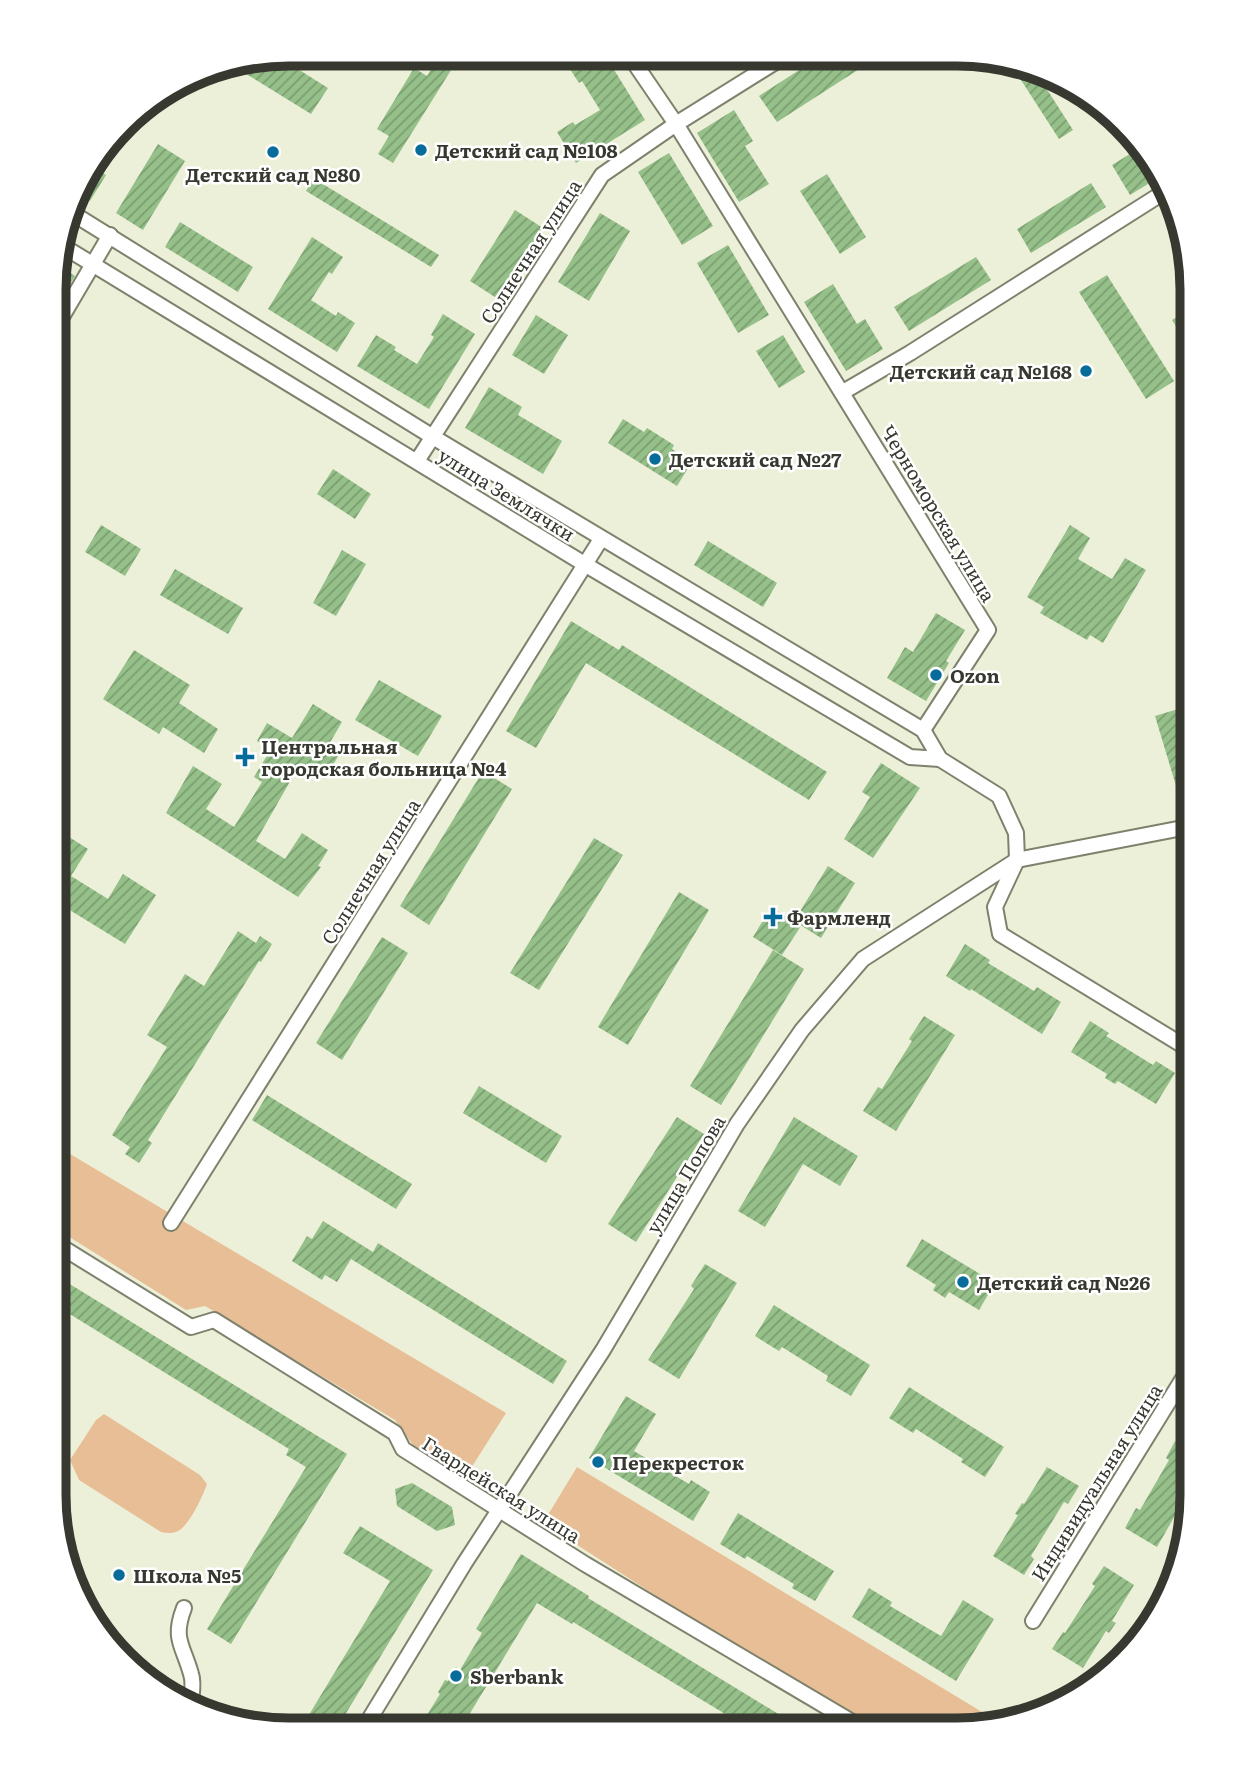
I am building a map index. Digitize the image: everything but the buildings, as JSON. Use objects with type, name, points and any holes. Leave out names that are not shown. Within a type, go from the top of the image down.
[{"type":"street","name":"Черноморская улица","points":[[636,66],[676,124],[988,630],[923,730]]},
{"type":"street","name":"Солнечная улица","points":[[417,461],[602,175],[676,124],[769,66]]},
{"type":"street","points":[[843,392],[1160,195]]},
{"type":"street","name":"улица Землячки","points":[[78,217],[433,437],[923,730]]},
{"type":"street","points":[[66,310],[110,235]]},
{"type":"street","name":"улица Землячки","points":[[70,251],[586,565],[910,757],[940,759]]},
{"type":"street","name":"Солнечная улица","points":[[171,1223],[601,539]]},
{"type":"street","points":[[923,730],[940,759],[999,796],[1016,833],[1017,860],[995,907],[1000,934],[1180,1044]]},
{"type":"street","name":"улица Попова","points":[[370,1718],[603,1350],[737,1124],[802,1030],[863,959],[1017,860],[1180,828]]},
{"type":"street","name":"Гвардейская улица","points":[[66,1250],[191,1327],[214,1321],[395,1433],[404,1449],[499,1511],[844,1718]]},
{"type":"street","name":"Индивидуальная улица","points":[[1033,1621],[1180,1383]]},
{"type":"street","points":[[184,1608],[177,1625],[179,1641],[192,1677],[191,1695]]},
{"type":"shaded area","points":[[66,1152],[506,1413],[466,1476],[420,1455],[395,1420],[205,1306],[186,1310],[66,1235]]},
{"type":"shaded area","points":[[104,1414],[200,1475],[207,1484],[191,1517],[178,1531],[161,1532],[79,1480],[70,1460],[96,1420]]},
{"type":"shaded area","points":[[577,1467],[988,1716],[846,1718],[543,1523]]},
{"type":"place","name":"Детский сад №108","points":[[421,150]]},
{"type":"place","name":"Детский сад №80","points":[[273,152]]},
{"type":"place","name":"Детский сад №168","points":[[1086,371]]},
{"type":"place","name":"Детский сад №27","points":[[655,459]]},
{"type":"place","name":"Ozon","points":[[936,675]]},
{"type":"place","name":"Центральная городская больница №4","points":[[245,757]]},
{"type":"place","name":"Фармленд","points":[[773,917]]},
{"type":"place","name":"Детский сад №26","points":[[963,1282]]},
{"type":"place","name":"Перекресток","points":[[598,1462]]},
{"type":"place","name":"Школа №5","points":[[119,1575]]},
{"type":"place","name":"Sberbank","points":[[456,1676]]}]
